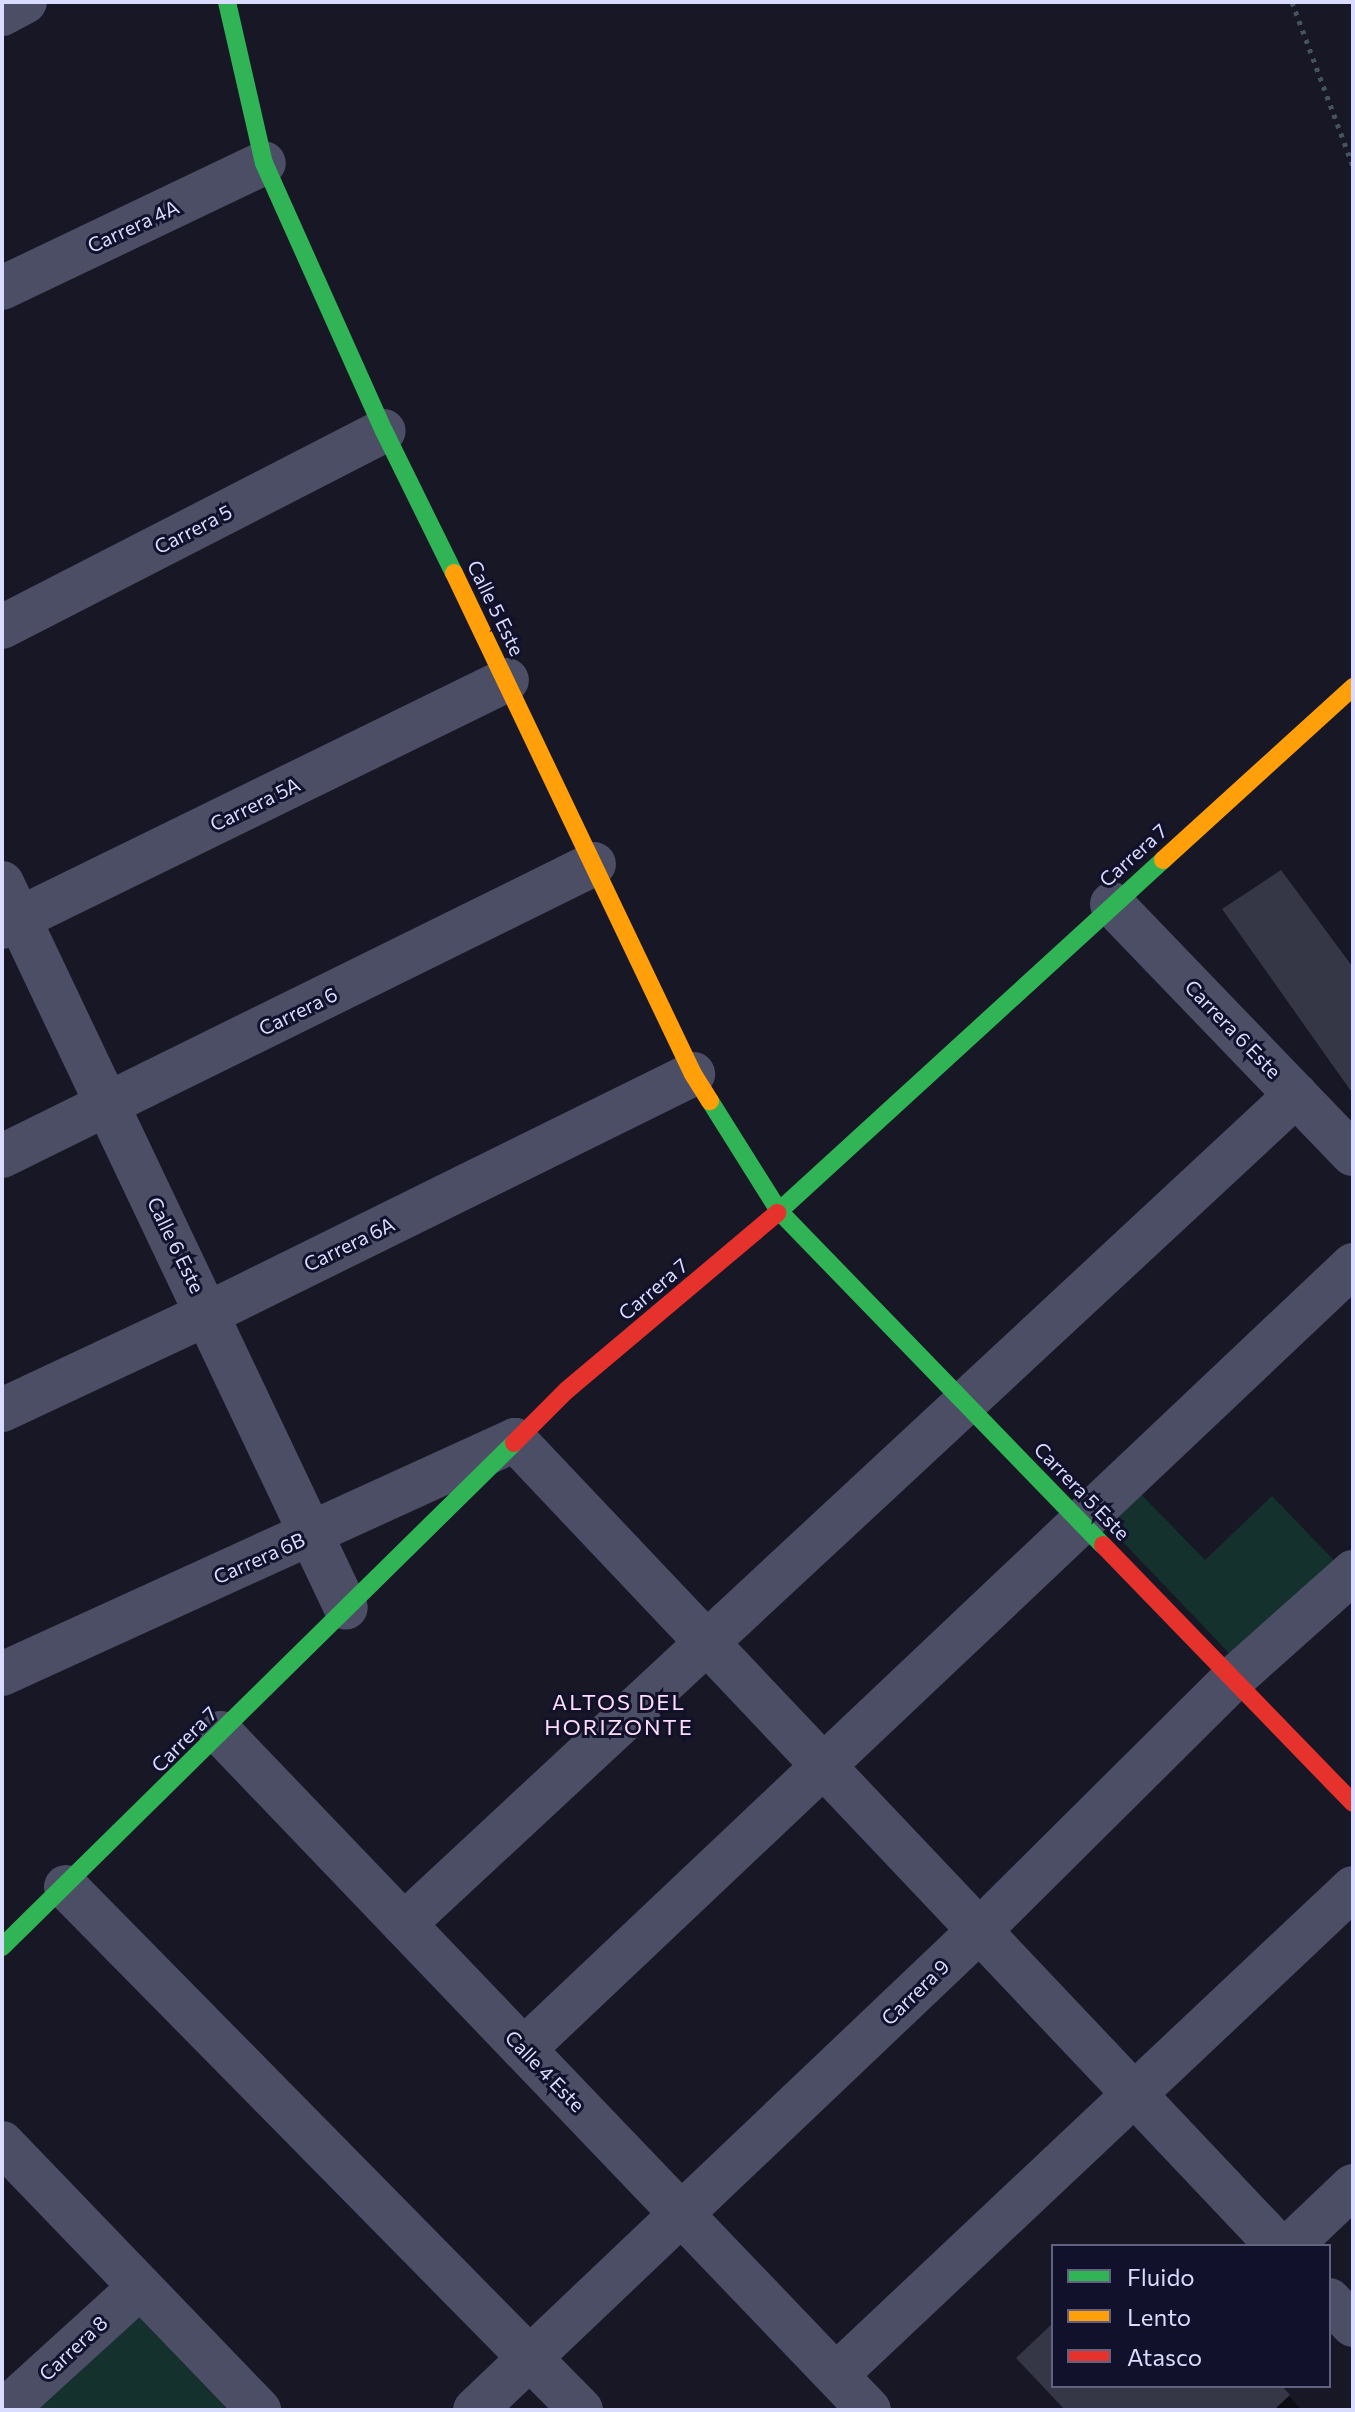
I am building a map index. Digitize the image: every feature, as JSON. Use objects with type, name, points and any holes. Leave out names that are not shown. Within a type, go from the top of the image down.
[{"type":"street","points":[[2,14],[25,2]]},
{"type":"street","name":"Calle 5 Este","points":[[227,2],[264,163],[384,431],[507,680],[693,1074],[779,1211]]},
{"type":"street","name":"Carrera 4A","points":[[2,288],[264,163]]},
{"type":"street","name":"Carrera 5","points":[[2,627],[384,431]]},
{"type":"street","name":"Carrera 5A","points":[[8,910],[507,680]]},
{"type":"street","name":"Carrera 7","points":[[2,1947],[567,1390],[779,1211],[1353,687]]},
{"type":"street","name":"Carrera 6","points":[[2,1156],[594,864]]},
{"type":"street","name":"Carrera 6 Este","points":[[1112,904],[1353,1154]]},
{"type":"street","name":"Calle 6 Este","points":[[8,910],[109,1105],[346,1608]]},
{"type":"street","name":"Carrera 6A","points":[[2,1410],[209,1313],[693,1074]]},
{"type":"street","points":[[404,1924],[1296,1095]]},
{"type":"street","name":"Carrera 5 Este","points":[[779,1211],[1353,1803]]},
{"type":"street","points":[[524,2049],[1353,1265]]},
{"type":"street","points":[[515,1440],[1276,2244]]},
{"type":"street","name":"Carrera 6B","points":[[2,1674],[515,1440]]},
{"type":"street","name":"Carrera 9","points":[[475,2410],[980,1930],[1233,1679],[1353,1572]]},
{"type":"street","name":"Calle 4 Este","points":[[221,1733],[869,2410]]},
{"type":"street","points":[[66,1887],[581,2410]]},
{"type":"street","points":[[836,2375],[1353,1888]]},
{"type":"street","points":[[2,2143],[259,2410]]},
{"type":"street","points":[[1292,2244],[1353,2186]]},
{"type":"street","name":"Carrera 8","points":[[5,2410],[140,2287]]},
{"type":"street","points":[[1331,2302],[1353,2325]]},
{"type":"path","points":[[1292,2],[1353,166]]},
{"type":"green space","points":[[1134,1487],[1205,1560],[1272,1496],[1350,1577],[1249,1674],[1101,1519]]},
{"type":"green space","points":[[130,2308],[228,2410],[26,2410]]},
{"type":"building","points":[[1281,870],[1353,967],[1353,1094],[1222,909]]},
{"type":"building","points":[[1051,2325],[1051,2388],[1284,2388],[1290,2395],[1274,2410],[1065,2410],[1016,2358]]},
{"type":"traffic: fast","points":[[227,2],[264,163],[384,431],[454,573]]},
{"type":"traffic: fast","points":[[777,1213],[1163,860]]},
{"type":"traffic: fast","points":[[710,1101],[779,1211],[1103,1545]]},
{"type":"traffic: fast","points":[[2,1947],[514,1443]]},
{"type":"traffic: slow","points":[[454,573],[693,1074],[710,1101]]},
{"type":"traffic: slow","points":[[1163,860],[1353,687]]},
{"type":"traffic: jam","points":[[514,1443],[567,1390],[777,1213]]},
{"type":"traffic: jam","points":[[1103,1545],[1353,1803]]},
{"type":"district","name":"ALTOS DEL HORIZONTE","points":[[619,1714]]}]
